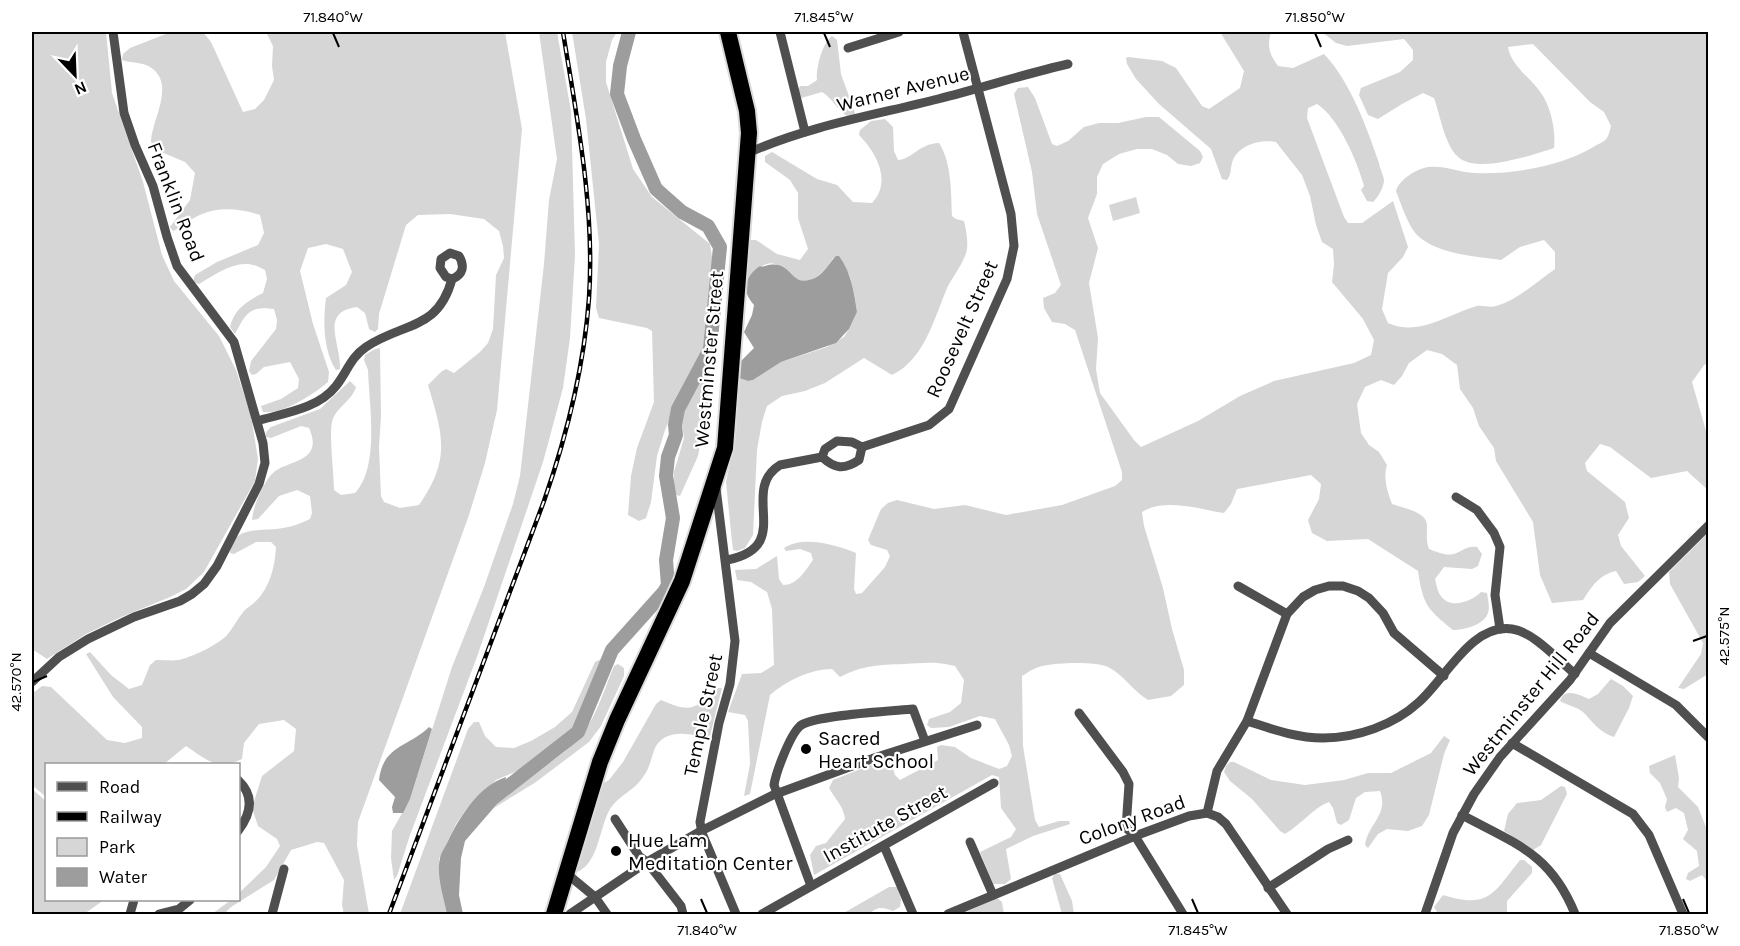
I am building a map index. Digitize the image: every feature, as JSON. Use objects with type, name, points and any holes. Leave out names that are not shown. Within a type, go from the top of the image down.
[{"type":"highway","name":"Westminster Street","points":[[555,915],[607,744],[682,581],[715,480],[727,434],[748,153],[748,114],[728,32]]},
{"type":"street","name":"Franklin Road","points":[[32,682],[59,657],[88,639],[119,623],[180,600],[204,585],[217,566],[264,474],[265,452],[234,342],[188,282],[175,261],[153,186],[124,113],[113,32]]},
{"type":"street","points":[[780,32],[805,132]]},
{"type":"street","points":[[848,48],[899,32]]},
{"type":"street","name":"Roosevelt Street","points":[[727,560],[743,557],[752,552],[762,537],[764,486],[768,475],[780,465],[822,457],[825,449],[837,441],[852,442],[862,447],[929,425],[949,408],[1007,279],[1014,246],[1011,214],[963,32]]},
{"type":"street","name":"Warner Avenue","points":[[748,153],[775,141],[805,132],[1068,64]]},
{"type":"street","points":[[257,420],[308,406],[327,395],[350,363],[367,346],[419,323],[437,310],[448,292],[452,279]]},
{"type":"street","points":[[822,457],[840,468],[850,466],[859,460],[862,447]]},
{"type":"street","name":"Temple Street","points":[[715,480],[727,560],[735,641],[729,684],[702,806],[701,831],[736,915]]},
{"type":"street","points":[[1456,497],[1477,510],[1494,533],[1500,547],[1495,595],[1500,629]]},
{"type":"street","name":"Westminster Hill Road","points":[[1425,915],[1453,833],[1480,784],[1512,743],[1575,674],[1606,628],[1708,526]]},
{"type":"street","points":[[1238,586],[1287,614]]},
{"type":"street","points":[[1207,813],[1217,771],[1248,721],[1287,614],[1303,597],[1315,590],[1343,586],[1358,591],[1376,604],[1394,633],[1444,676]]},
{"type":"street","points":[[1248,721],[1301,737],[1331,738],[1377,728],[1419,703],[1474,640],[1488,632],[1500,629],[1513,629],[1527,633],[1575,674]]},
{"type":"street","points":[[1589,653],[1676,705],[1708,737]]},
{"type":"street","points":[[811,886],[774,784],[796,731],[806,722],[914,709],[925,741]]},
{"type":"street","points":[[1079,713],[1123,772],[1129,784],[1126,828],[1135,836],[1183,915]]},
{"type":"street","points":[[570,915],[647,862],[701,831],[776,794],[874,758],[977,725]]},
{"type":"street","points":[[1512,743],[1633,814],[1650,835],[1683,915]]},
{"type":"street","points":[[240,782],[247,791],[250,804],[246,819],[240,828]]},
{"type":"street","name":"Institute Street","points":[[762,915],[994,783]]},
{"type":"street","name":"Colony Road","points":[[948,915],[1135,836],[1190,816],[1207,813],[1218,817],[1226,824],[1287,915]]},
{"type":"street","points":[[1462,815],[1539,859],[1563,888],[1575,915]]},
{"type":"street","points":[[615,819],[639,856],[647,862],[681,906],[683,915]]},
{"type":"street","points":[[1268,888],[1328,849],[1348,840]]},
{"type":"street","points":[[970,842],[993,895]]},
{"type":"street","points":[[884,846],[909,912]]},
{"type":"street","points":[[272,915],[284,869]]},
{"type":"street","points":[[566,873],[595,897],[608,915]]},
{"type":"street","points":[[159,915],[179,909],[189,901]]},
{"type":"green space","points":[[32,32],[106,32],[112,93],[143,182],[162,255],[174,281],[219,336],[236,370],[251,416],[258,459],[255,481],[204,572],[186,589],[86,634],[47,659],[32,649]]},
{"type":"green space","points":[[171,32],[203,32],[211,42],[243,112],[255,109],[264,100],[274,80],[273,46],[266,32],[505,32],[522,129],[497,410],[485,463],[469,515],[358,822],[357,845],[369,914],[344,914],[342,905],[344,880],[324,843],[317,842],[291,850],[274,880],[231,907],[224,914],[212,914],[230,901],[240,901],[240,892],[266,867],[280,846],[277,839],[258,826],[252,808],[262,776],[294,751],[296,729],[284,720],[259,724],[244,743],[242,759],[230,763],[213,762],[186,746],[165,763],[45,763],[45,796],[32,785],[32,694],[42,686],[51,687],[107,740],[125,743],[142,738],[142,727],[113,697],[86,654],[90,652],[111,675],[129,689],[142,685],[150,665],[156,660],[185,658],[205,650],[228,634],[268,583],[273,569],[276,547],[271,542],[256,542],[234,554],[230,553],[236,537],[250,531],[293,526],[310,519],[312,513],[310,496],[297,490],[279,496],[258,519],[252,520],[259,495],[269,477],[279,469],[302,459],[312,448],[313,439],[309,428],[301,426],[271,438],[266,437],[266,432],[271,427],[320,409],[350,381],[356,387],[334,417],[331,428],[331,445],[334,490],[341,495],[355,493],[363,482],[370,451],[371,417],[368,370],[364,360],[365,355],[375,349],[380,348],[381,496],[384,502],[400,508],[419,505],[436,474],[440,460],[440,433],[428,385],[446,369],[454,373],[488,343],[493,329],[496,275],[504,258],[499,231],[484,219],[450,214],[418,215],[406,225],[379,314],[378,329],[375,332],[369,329],[365,313],[357,307],[345,310],[338,315],[335,330],[340,369],[336,370],[326,345],[324,316],[326,298],[346,285],[352,272],[343,249],[326,244],[308,248],[300,271],[313,324],[329,372],[328,382],[306,398],[288,407],[263,412],[261,406],[281,399],[298,388],[299,379],[290,362],[264,367],[252,375],[249,371],[251,361],[276,329],[277,320],[274,309],[266,308],[249,312],[235,334],[230,327],[242,306],[263,293],[267,279],[265,270],[248,264],[239,265],[223,270],[199,284],[193,282],[195,275],[217,262],[258,245],[264,233],[260,215],[235,210],[210,211],[173,231],[170,227],[190,200],[195,173],[185,162],[159,151],[151,142],[161,103],[162,83],[158,74],[147,65],[122,60],[123,54],[130,48]]},
{"type":"green space","points":[[539,32],[557,32],[571,111],[575,255],[570,338],[563,388],[543,462],[478,654],[394,880],[391,858],[392,831],[410,799],[452,667],[484,587],[513,504],[520,476],[549,200],[557,159]]},
{"type":"green space","points":[[572,32],[617,32],[612,40],[606,62],[606,82],[633,169],[652,197],[710,244],[715,276],[706,310],[705,350],[689,374],[665,430],[657,456],[651,502],[646,518],[639,521],[628,515],[631,476],[637,448],[654,402],[652,331],[599,318],[596,308],[599,244],[586,119]]},
{"type":"green space","points":[[1220,32],[1271,32],[1270,50],[1278,66],[1293,68],[1324,54],[1342,78],[1363,120],[1384,181],[1373,202],[1367,201],[1361,190],[1364,186],[1357,165],[1333,119],[1317,104],[1308,108],[1307,118],[1348,223],[1362,223],[1393,201],[1408,247],[1403,257],[1388,273],[1382,309],[1388,323],[1400,327],[1411,327],[1433,323],[1477,306],[1494,307],[1511,300],[1555,269],[1555,252],[1544,240],[1520,247],[1501,260],[1466,255],[1430,244],[1413,230],[1396,191],[1404,179],[1428,167],[1489,173],[1520,171],[1552,164],[1582,153],[1602,142],[1608,136],[1611,126],[1604,112],[1590,102],[1533,44],[1508,47],[1517,66],[1537,87],[1548,105],[1553,127],[1554,148],[1503,162],[1476,164],[1464,161],[1456,155],[1448,143],[1434,98],[1423,93],[1378,119],[1368,115],[1359,95],[1361,88],[1400,72],[1413,60],[1413,50],[1404,39],[1347,46],[1336,43],[1322,32],[1708,32],[1708,363],[1692,382],[1708,438],[1708,490],[1687,471],[1651,478],[1610,447],[1600,444],[1585,463],[1587,471],[1625,502],[1629,518],[1618,535],[1621,546],[1645,576],[1638,582],[1624,584],[1616,571],[1600,578],[1583,600],[1552,603],[1540,575],[1533,522],[1496,461],[1494,448],[1479,426],[1473,408],[1460,389],[1457,365],[1442,354],[1427,350],[1409,363],[1394,385],[1381,380],[1365,387],[1357,404],[1361,433],[1369,445],[1379,452],[1387,465],[1386,484],[1392,504],[1414,511],[1426,521],[1429,549],[1451,554],[1477,547],[1482,554],[1478,566],[1472,569],[1444,567],[1435,579],[1439,593],[1448,602],[1460,603],[1481,592],[1487,593],[1489,611],[1482,621],[1468,628],[1453,630],[1437,617],[1424,599],[1418,571],[1368,539],[1327,541],[1312,533],[1308,520],[1319,499],[1321,484],[1311,475],[1237,489],[1231,504],[1224,513],[1171,505],[1151,508],[1142,512],[1144,526],[1184,670],[1184,685],[1171,696],[1148,700],[1114,670],[1102,665],[1082,663],[1049,665],[1022,676],[1023,746],[1035,820],[1039,827],[1059,821],[1069,821],[1070,824],[1033,836],[1006,849],[1011,879],[1005,884],[993,884],[980,852],[1011,837],[1016,829],[1001,808],[999,777],[992,775],[814,875],[810,855],[816,846],[826,843],[845,819],[841,807],[829,788],[833,780],[883,760],[890,760],[895,775],[900,780],[938,760],[937,747],[941,745],[955,747],[971,758],[999,769],[1007,766],[1012,756],[1009,745],[995,719],[980,716],[949,727],[931,728],[927,725],[929,719],[950,712],[961,703],[964,680],[955,666],[941,663],[879,665],[856,670],[840,677],[832,669],[816,671],[783,685],[770,695],[750,794],[744,796],[750,764],[748,721],[745,715],[728,712],[742,674],[761,673],[774,665],[772,609],[767,592],[751,582],[737,580],[735,570],[756,569],[777,556],[779,579],[783,585],[792,583],[800,577],[813,560],[811,553],[800,549],[786,551],[784,548],[801,542],[820,543],[856,553],[854,589],[856,594],[862,593],[885,567],[890,556],[887,550],[871,545],[868,540],[881,509],[888,503],[897,500],[934,509],[965,505],[1006,515],[1062,505],[1115,486],[1122,480],[1122,472],[1075,330],[1065,324],[1052,322],[1044,308],[1043,298],[1055,293],[1061,285],[1037,214],[1032,172],[1014,94],[1018,88],[1028,87],[1035,98],[1052,144],[1057,146],[1068,141],[1084,127],[1099,123],[1118,123],[1146,117],[1159,117],[1200,151],[1203,157],[1200,163],[1191,166],[1178,164],[1167,155],[1152,149],[1137,149],[1119,154],[1103,164],[1097,177],[1097,194],[1088,218],[1098,248],[1089,283],[1098,338],[1096,369],[1100,393],[1141,447],[1198,421],[1240,396],[1274,381],[1354,363],[1371,355],[1374,340],[1363,319],[1332,282],[1333,249],[1322,242],[1302,175],[1276,142],[1263,141],[1244,148],[1235,157],[1227,180],[1222,179],[1211,149],[1159,104],[1136,79],[1127,64],[1126,58],[1128,57],[1162,61],[1176,68],[1202,106],[1209,109],[1240,88],[1244,71]]},
{"type":"green space","points":[[832,36],[837,40],[841,74],[855,113],[852,118],[822,92],[801,98],[797,93],[800,86],[808,86],[817,80],[820,56],[828,39]]},
{"type":"green space","points":[[885,119],[893,127],[894,151],[898,160],[926,146],[939,143],[949,169],[952,216],[964,221],[966,254],[948,286],[921,348],[903,368],[892,375],[864,358],[825,383],[805,391],[782,396],[767,406],[757,450],[753,535],[745,548],[733,550],[726,482],[736,432],[739,378],[753,380],[781,362],[827,347],[844,337],[857,312],[849,274],[833,258],[822,272],[812,279],[795,278],[778,265],[771,263],[760,267],[748,279],[744,278],[750,240],[756,240],[777,254],[800,260],[808,249],[798,218],[798,193],[790,180],[765,162],[765,156],[772,152],[817,179],[837,185],[853,202],[872,203],[881,186],[880,168],[866,142],[859,135],[860,130],[871,121]]},
{"type":"green space","points":[[1136,197],[1140,213],[1113,221],[1109,205]]},
{"type":"green space","points":[[701,376],[707,376],[711,384],[698,456],[680,496],[673,494],[674,472],[684,438],[682,423],[685,406]]},
{"type":"green space","points":[[1708,533],[1708,674],[1684,689],[1678,688],[1701,654],[1703,643],[1670,584],[1669,572]]},
{"type":"green space","points":[[601,659],[603,664],[576,729],[522,769],[496,780],[467,808],[456,824],[439,859],[447,914],[400,914],[468,729],[474,722],[479,722],[485,736],[496,747],[514,748],[531,741],[555,727],[572,712],[595,662]]},
{"type":"green space","points":[[618,664],[624,668],[624,676],[601,726],[589,742],[536,782],[494,808],[513,790],[557,758],[584,732],[594,715],[614,666]]},
{"type":"green space","points":[[1611,679],[1633,696],[1614,737],[1600,730],[1581,710],[1560,701],[1568,693],[1589,699],[1598,694]]},
{"type":"green space","points":[[718,688],[722,688],[709,740],[695,735],[680,734],[665,737],[660,742],[655,748],[643,777],[610,809],[590,861],[577,872],[575,869],[599,786],[609,780],[623,762],[656,704],[661,700],[679,707],[692,707]]},
{"type":"green space","points":[[1444,736],[1450,740],[1444,754],[1429,815],[1422,826],[1408,831],[1387,829],[1378,834],[1368,848],[1365,845],[1367,838],[1382,807],[1380,791],[1365,792],[1356,798],[1349,820],[1341,825],[1337,823],[1329,802],[1285,834],[1252,799],[1230,781],[1224,772],[1230,762],[1234,762],[1271,780],[1305,785],[1344,780],[1368,773],[1391,773],[1431,753]]},
{"type":"green space","points":[[1675,755],[1679,778],[1678,787],[1698,807],[1708,832],[1708,882],[1702,875],[1690,881],[1686,879],[1688,873],[1699,866],[1697,851],[1683,839],[1688,830],[1684,813],[1676,808],[1667,812],[1665,807],[1667,799],[1660,783],[1650,773],[1649,766]]},
{"type":"green space","points":[[1561,786],[1565,787],[1567,794],[1541,845],[1533,850],[1504,831],[1508,814],[1517,803],[1541,800]]},
{"type":"green space","points":[[32,789],[45,800],[45,901],[103,901],[84,914],[32,914]]},
{"type":"green space","points":[[1520,860],[1524,860],[1532,867],[1532,873],[1507,901],[1507,914],[1443,914],[1437,912],[1434,907],[1443,895],[1471,900],[1489,895],[1496,890]]},
{"type":"green space","points":[[1055,874],[1060,874],[1072,901],[1074,914],[1062,914],[1052,878]]},
{"type":"green space","points":[[889,887],[897,887],[901,899],[900,907],[893,911],[878,908],[869,914],[842,914]]},
{"type":"green space","points":[[997,898],[1002,902],[1004,914],[967,914],[966,912]]},
{"type":"water","points":[[836,256],[839,256],[846,269],[855,297],[857,312],[849,329],[836,343],[781,362],[753,380],[739,378],[740,362],[754,348],[744,332],[754,305],[748,296],[746,287],[751,274],[760,266],[774,265],[785,268],[797,279],[809,280],[821,273]]},
{"type":"water","points":[[429,727],[432,729],[410,799],[403,813],[393,813],[395,797],[379,780],[381,768],[391,753]]},
{"type":"water","points":[[506,777],[504,796],[465,841],[461,858],[459,895],[463,914],[447,914],[440,879],[441,854],[471,803],[487,787]]},
{"type":"waterway","points":[[492,799],[578,732],[612,650],[668,585],[666,560],[673,518],[666,476],[668,457],[676,435],[678,409],[710,349],[720,247],[708,226],[682,212],[656,189],[634,139],[617,94],[620,66],[629,32]]},
{"type":"railway","points":[[389,914],[544,501],[560,451],[579,376],[589,298],[589,231],[584,164],[563,32]]},
{"type":"place","name":"Sacred Heart School","points":[[806,749]]},
{"type":"place","name":"Hue Lam Meditation Center","points":[[616,851]]}]
